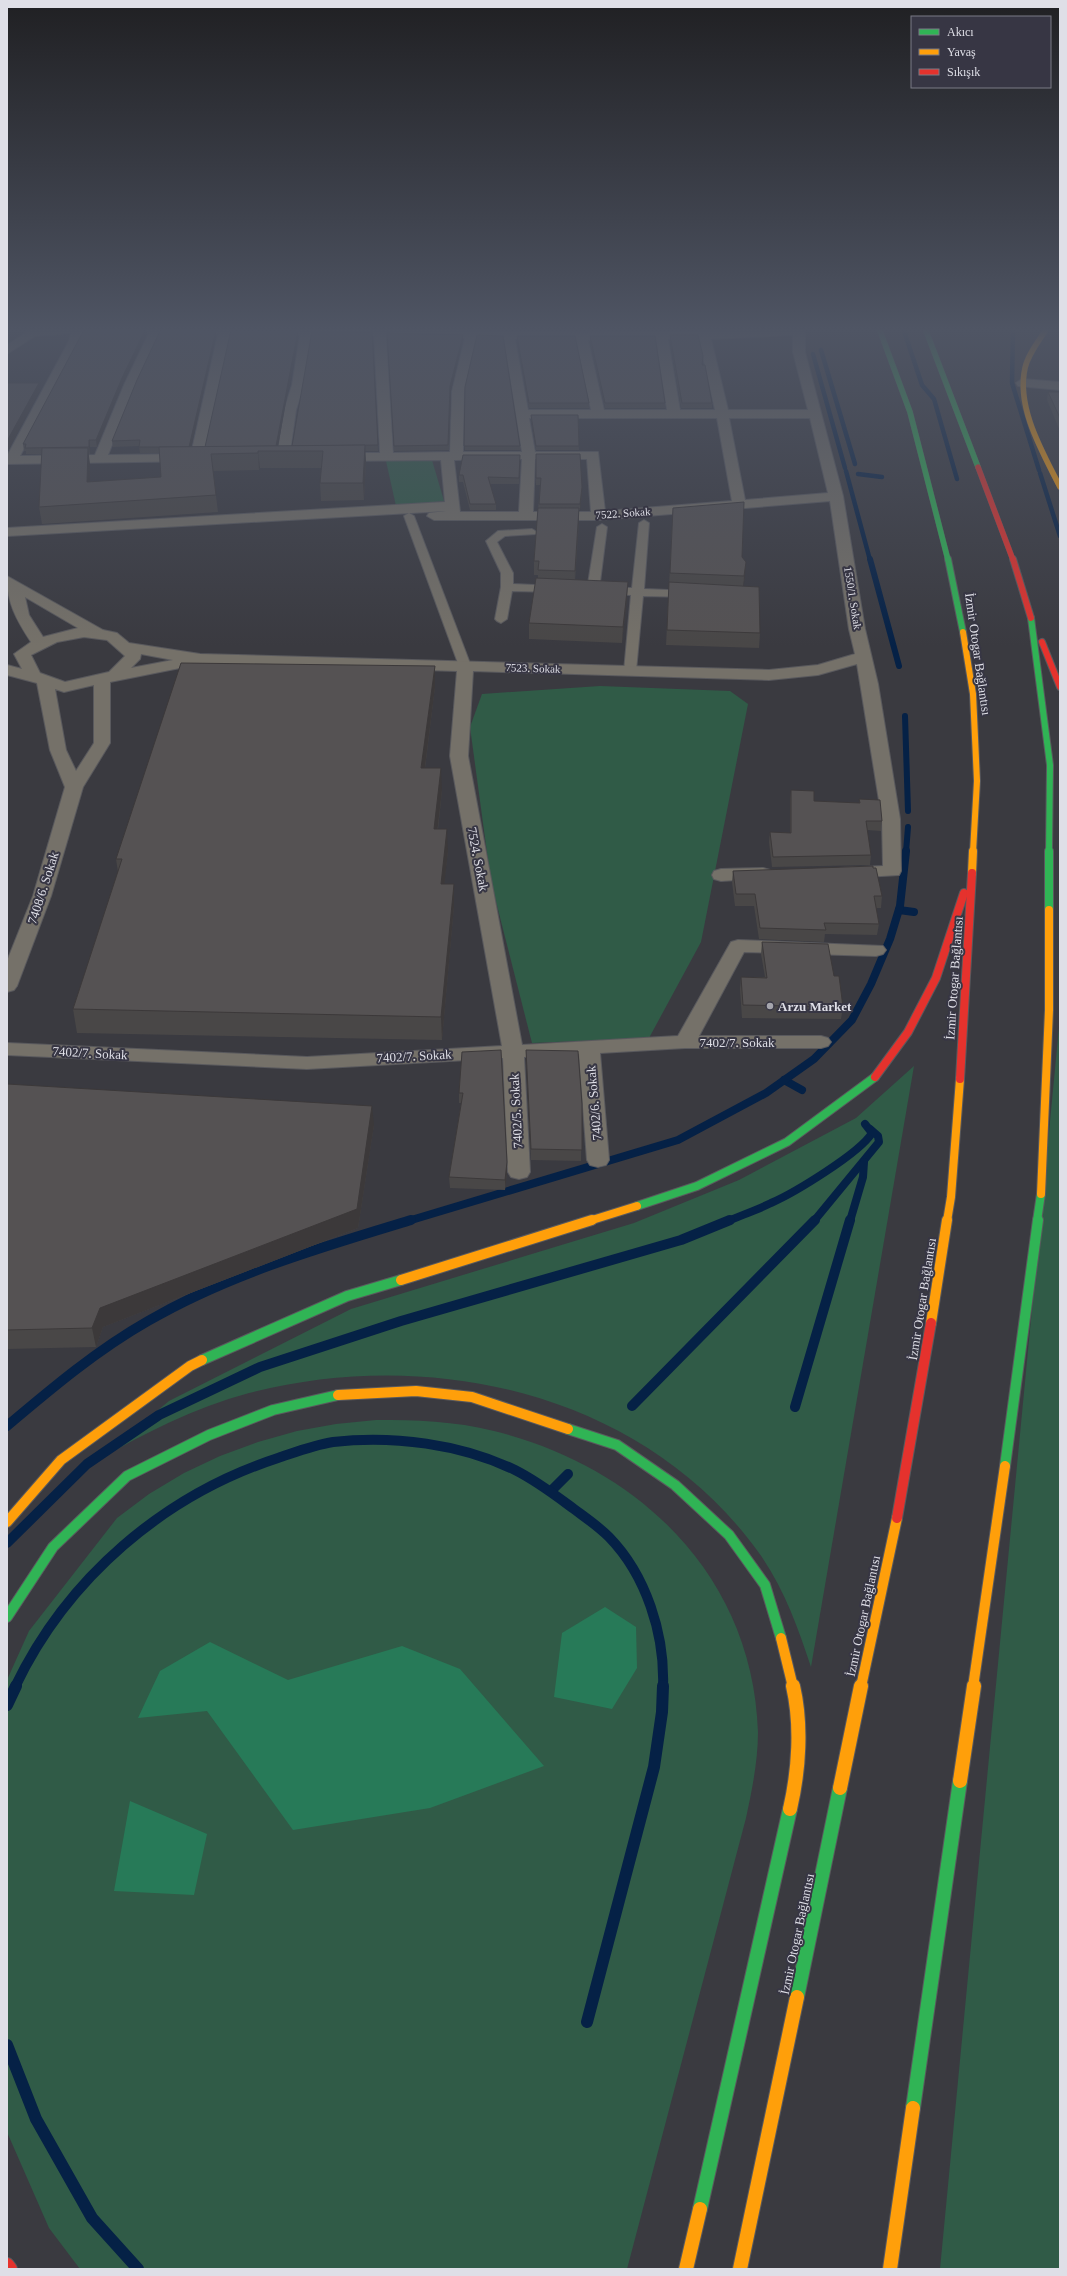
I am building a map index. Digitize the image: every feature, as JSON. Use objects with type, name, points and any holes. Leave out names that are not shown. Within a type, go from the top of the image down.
[{"type":"main road","name":"İzmir Otogar Bağlantısı","points":[[740,2269],[908,1464],[951,1197],[974,863],[977,781],[973,694],[956,585],[916,434]]},
{"type":"main road","points":[[965,434],[1018,573],[1030,613],[1060,687]]},
{"type":"main road","points":[[1040,434],[1056,473],[1060,487]]},
{"type":"main road","points":[[890,2269],[1000,1503],[1043,1176],[1049,1010],[1050,764],[1030,613]]},
{"type":"main road","points":[[7,1522],[61,1460],[190,1366],[347,1296],[565,1230],[697,1186],[787,1142],[877,1075],[908,1032],[936,978],[974,863]]},
{"type":"main road","points":[[7,1617],[53,1547],[127,1476],[209,1434],[273,1410],[343,1394],[416,1391],[472,1397],[617,1445],[675,1485],[729,1535],[764,1585],[784,1647],[798,1708],[796,1784],[722,2119],[686,2269]]},
{"type":"main road","points":[[7,2265],[10,2269]]},
{"type":"street","points":[[9,460],[22,446],[28,434]]},
{"type":"street","points":[[100,458],[110,434]]},
{"type":"street","points":[[197,458],[202,434]]},
{"type":"street","points":[[284,457],[287,434]]},
{"type":"street","points":[[386,434],[387,456]]},
{"type":"street","points":[[7,532],[453,511],[452,455],[454,434]]},
{"type":"street","points":[[525,434],[529,455],[526,516]]},
{"type":"street","points":[[726,434],[739,504]]},
{"type":"street","name":"1550/1. Sokak","points":[[820,434],[836,496],[857,629],[870,684],[891,819],[892,871],[830,872]]},
{"type":"street","points":[[320,457],[593,455],[600,521]]},
{"type":"street","points":[[268,457],[298,457]]},
{"type":"street","points":[[9,460],[213,458]]},
{"type":"street","name":"7522. Sokak","points":[[409,516],[453,511],[600,521],[739,504],[836,496]]},
{"type":"street","points":[[11,582],[13,609],[21,615],[39,642]]},
{"type":"street","points":[[11,582],[98,634]]},
{"type":"street","points":[[74,787],[58,750],[39,678],[15,654],[39,642],[60,635],[84,632],[112,636],[134,656],[108,677]]},
{"type":"street","points":[[124,647],[200,659]]},
{"type":"street","name":"7523. Sokak","points":[[200,659],[792,674],[845,664],[864,656]]},
{"type":"street","points":[[7,670],[39,678],[64,687],[200,659]]},
{"type":"street","name":"7524. Sokak","points":[[464,666],[459,756],[513,1051]]},
{"type":"street","name":"7408/6. Sokak","points":[[7,986],[42,896],[74,787],[102,743],[108,677]]},
{"type":"street","points":[[721,875],[783,873]]},
{"type":"street","points":[[685,1042],[738,946],[876,950]]},
{"type":"street","name":"7402/7. Sokak","points":[[7,1049],[307,1062],[685,1042],[821,1042]]},
{"type":"street","name":"7402/6. Sokak","points":[[589,1047],[598,1160]]},
{"type":"street","name":"7402/5. Sokak","points":[[513,1051],[519,1172]]},
{"type":"lane","points":[[409,516],[464,666]]},
{"type":"lane","points":[[600,521],[589,590],[707,594]]},
{"type":"lane","points":[[630,671],[644,523]]},
{"type":"lane","points":[[501,619],[507,587],[507,573],[491,541],[502,533],[532,532]]},
{"type":"lane","points":[[507,587],[569,589]]},
{"type":"green space","points":[[432,460],[444,501],[396,506],[386,461]]},
{"type":"green space","points":[[600,686],[730,691],[748,704],[701,942],[649,1038],[532,1043],[491,882],[470,727],[482,694]]},
{"type":"green space","points":[[1060,1017],[1060,2269],[940,2269]]},
{"type":"green space","points":[[914,1066],[811,1667],[790,1608],[768,1566],[759,1553],[712,1499],[657,1454],[596,1420],[530,1395],[461,1381],[390,1375],[319,1380],[249,1393],[209,1406],[151,1431],[95,1462],[169,1401],[351,1309],[634,1223],[739,1180],[856,1118]]},
{"type":"green space","points":[[376,1420],[450,1423],[494,1431],[547,1448],[596,1471],[640,1501],[679,1537],[711,1578],[735,1625],[751,1676],[758,1743],[756,1765],[746,1818],[627,2269],[80,2269],[49,2228],[7,2132],[7,1680],[29,1631],[117,1518],[149,1494],[184,1473],[220,1456],[258,1442],[297,1431],[336,1424]]},
{"type":"green space","points":[[605,1607],[636,1627],[637,1668],[612,1709],[554,1697],[562,1633]]},
{"type":"green space","points":[[210,1642],[288,1680],[402,1646],[460,1669],[544,1766],[430,1808],[293,1830],[207,1711],[138,1718],[160,1671]]},
{"type":"green space","points":[[130,1801],[207,1834],[194,1895],[114,1891]]},
{"type":"building","points":[[7,434],[11,434],[7,441]]},
{"type":"building","points":[[28,434],[98,434],[96,440],[89,440],[89,447],[25,448],[26,444],[23,444]]},
{"type":"building","points":[[115,434],[192,434],[189,447],[139,447],[140,440],[112,441]]},
{"type":"building","points":[[208,434],[278,434],[276,446],[205,447]]},
{"type":"building","points":[[294,434],[377,434],[378,445],[292,446]]},
{"type":"building","points":[[393,434],[448,434],[448,445],[394,446]]},
{"type":"building","points":[[464,434],[518,434],[520,446],[464,446]]},
{"type":"building","points":[[534,434],[579,434],[579,446],[536,446]]},
{"type":"building","points":[[365,445],[363,483],[320,483],[323,451],[258,451],[258,453],[211,454],[216,495],[39,507],[42,448],[88,448],[87,482],[161,477],[159,447]]},
{"type":"building","points":[[536,454],[580,454],[582,487],[580,504],[539,504],[541,478],[536,478]]},
{"type":"building","points":[[463,455],[520,455],[519,478],[488,477],[496,504],[470,504],[463,475],[459,475]]},
{"type":"building","points":[[744,502],[742,557],[746,562],[744,576],[670,573],[673,508]]},
{"type":"building","points":[[538,508],[579,508],[575,571],[538,570],[539,561],[534,561]]},
{"type":"building","points":[[536,578],[628,582],[623,627],[529,623]]},
{"type":"building","points":[[669,582],[759,587],[760,633],[667,630]]},
{"type":"building","points":[[181,663],[435,666],[421,768],[441,768],[434,829],[447,829],[441,884],[454,884],[441,1017],[73,1009],[122,859],[116,859]]},
{"type":"building","points":[[791,790],[814,791],[814,801],[860,803],[859,799],[880,800],[882,821],[866,821],[871,855],[773,857],[770,832],[791,833]]},
{"type":"building","points":[[873,866],[873,868],[876,868],[882,896],[874,896],[879,924],[824,923],[826,930],[760,928],[755,894],[736,894],[733,871]]},
{"type":"building","points":[[762,942],[828,944],[834,976],[839,976],[843,1007],[743,1005],[741,977],[767,978]]},
{"type":"building","points":[[501,1050],[507,1162],[505,1180],[449,1177],[463,1093],[459,1093],[462,1052]]},
{"type":"building","points":[[526,1050],[578,1051],[582,1104],[582,1150],[531,1149]]},
{"type":"building","points":[[7,1084],[372,1106],[357,1209],[100,1308],[92,1328],[7,1330]]},
{"type":"waterway","points":[[836,434],[845,468]]},
{"type":"waterway","points":[[846,434],[855,464]]},
{"type":"waterway","points":[[944,434],[957,479]]},
{"type":"waterway","points":[[1028,434],[1039,470]]},
{"type":"waterway","points":[[846,471],[870,560]]},
{"type":"waterway","points":[[1040,473],[1060,536]]},
{"type":"waterway","points":[[858,474],[882,477]]},
{"type":"waterway","points":[[870,559],[899,666]]},
{"type":"waterway","points":[[905,716],[908,811]]},
{"type":"waterway","points":[[906,852],[908,827]]},
{"type":"waterway","points":[[784,1080],[814,1059],[852,1020],[871,984],[890,939],[900,906],[906,851]]},
{"type":"waterway","points":[[899,910],[914,912]]},
{"type":"waterway","points":[[408,1221],[678,1140],[766,1093],[784,1080]]},
{"type":"waterway","points":[[784,1080],[802,1090]]},
{"type":"waterway","points":[[728,1221],[781,1198],[826,1172],[854,1151],[872,1133],[865,1124]]},
{"type":"waterway","points":[[814,1221],[879,1142],[878,1136],[870,1129]]},
{"type":"waterway","points":[[850,1221],[863,1177],[864,1162]]},
{"type":"waterway","points":[[7,1426],[58,1384],[111,1344],[129,1332],[179,1304],[211,1289],[276,1263],[411,1220]]},
{"type":"waterway","points":[[7,1543],[87,1464],[159,1415],[260,1367],[401,1321],[681,1240],[730,1220]]},
{"type":"waterway","points":[[632,1406],[815,1220]]},
{"type":"waterway","points":[[795,1407],[850,1220]]},
{"type":"waterway","points":[[15,1687],[37,1647],[62,1610],[91,1576],[123,1546],[158,1518],[196,1494],[236,1474],[278,1458],[326,1443],[356,1440],[403,1441],[426,1444],[450,1448],[494,1461],[515,1470],[538,1483],[601,1529],[622,1552],[643,1587],[651,1606],[661,1647],[663,1686]]},
{"type":"waterway","points":[[551,1491],[568,1474]]},
{"type":"waterway","points":[[7,1705],[16,1686]]},
{"type":"waterway","points":[[587,2022],[654,1767],[662,1712],[663,1686]]},
{"type":"waterway","points":[[7,2045],[36,2119],[92,2218],[138,2269]]},
{"type":"traffic: fast","points":[[916,434],[955,585],[963,632]]},
{"type":"traffic: fast","points":[[965,434],[978,467]]},
{"type":"traffic: fast","points":[[1031,618],[1050,765],[1049,910]]},
{"type":"traffic: fast","points":[[637,1206],[697,1186],[787,1142],[875,1077]]},
{"type":"traffic: fast","points":[[1005,1466],[1041,1194]]},
{"type":"traffic: fast","points":[[202,1360],[347,1296],[401,1280]]},
{"type":"traffic: fast","points":[[7,1617],[53,1547],[127,1476],[209,1435],[273,1410],[338,1395]]},
{"type":"traffic: fast","points":[[568,1429],[617,1445],[675,1485],[729,1535],[765,1585],[781,1638]]},
{"type":"traffic: fast","points":[[913,2108],[960,1781]]},
{"type":"traffic: fast","points":[[797,1997],[840,1788]]},
{"type":"traffic: fast","points":[[700,2209],[790,1809]]},
{"type":"traffic: slow","points":[[1036,434],[1060,487]]},
{"type":"traffic: slow","points":[[963,632],[973,694],[977,781],[972,873]]},
{"type":"traffic: slow","points":[[1041,1194],[1049,1010],[1049,910]]},
{"type":"traffic: slow","points":[[931,1323],[951,1197],[960,1079]]},
{"type":"traffic: slow","points":[[401,1280],[637,1206]]},
{"type":"traffic: slow","points":[[7,1522],[61,1460],[190,1366],[202,1360]]},
{"type":"traffic: slow","points":[[338,1395],[416,1391],[472,1397],[568,1429]]},
{"type":"traffic: slow","points":[[960,1781],[1005,1466]]},
{"type":"traffic: slow","points":[[840,1788],[897,1518]]},
{"type":"traffic: slow","points":[[781,1638],[798,1708],[796,1784],[790,1809]]},
{"type":"traffic: slow","points":[[740,2269],[797,1997]]},
{"type":"traffic: slow","points":[[890,2269],[913,2108]]},
{"type":"traffic: slow","points":[[686,2269],[700,2209]]},
{"type":"traffic: jam","points":[[978,467],[1018,573],[1031,618]]},
{"type":"traffic: jam","points":[[1042,642],[1060,687]]},
{"type":"traffic: jam","points":[[960,1079],[972,873]]},
{"type":"traffic: jam","points":[[875,1077],[908,1032],[936,978],[964,893]]},
{"type":"traffic: jam","points":[[897,1518],[908,1464],[931,1323]]},
{"type":"traffic: jam","points":[[7,2265],[10,2269]]},
{"type":"place","name":"Arzu Market","points":[[770,1006]]}]
